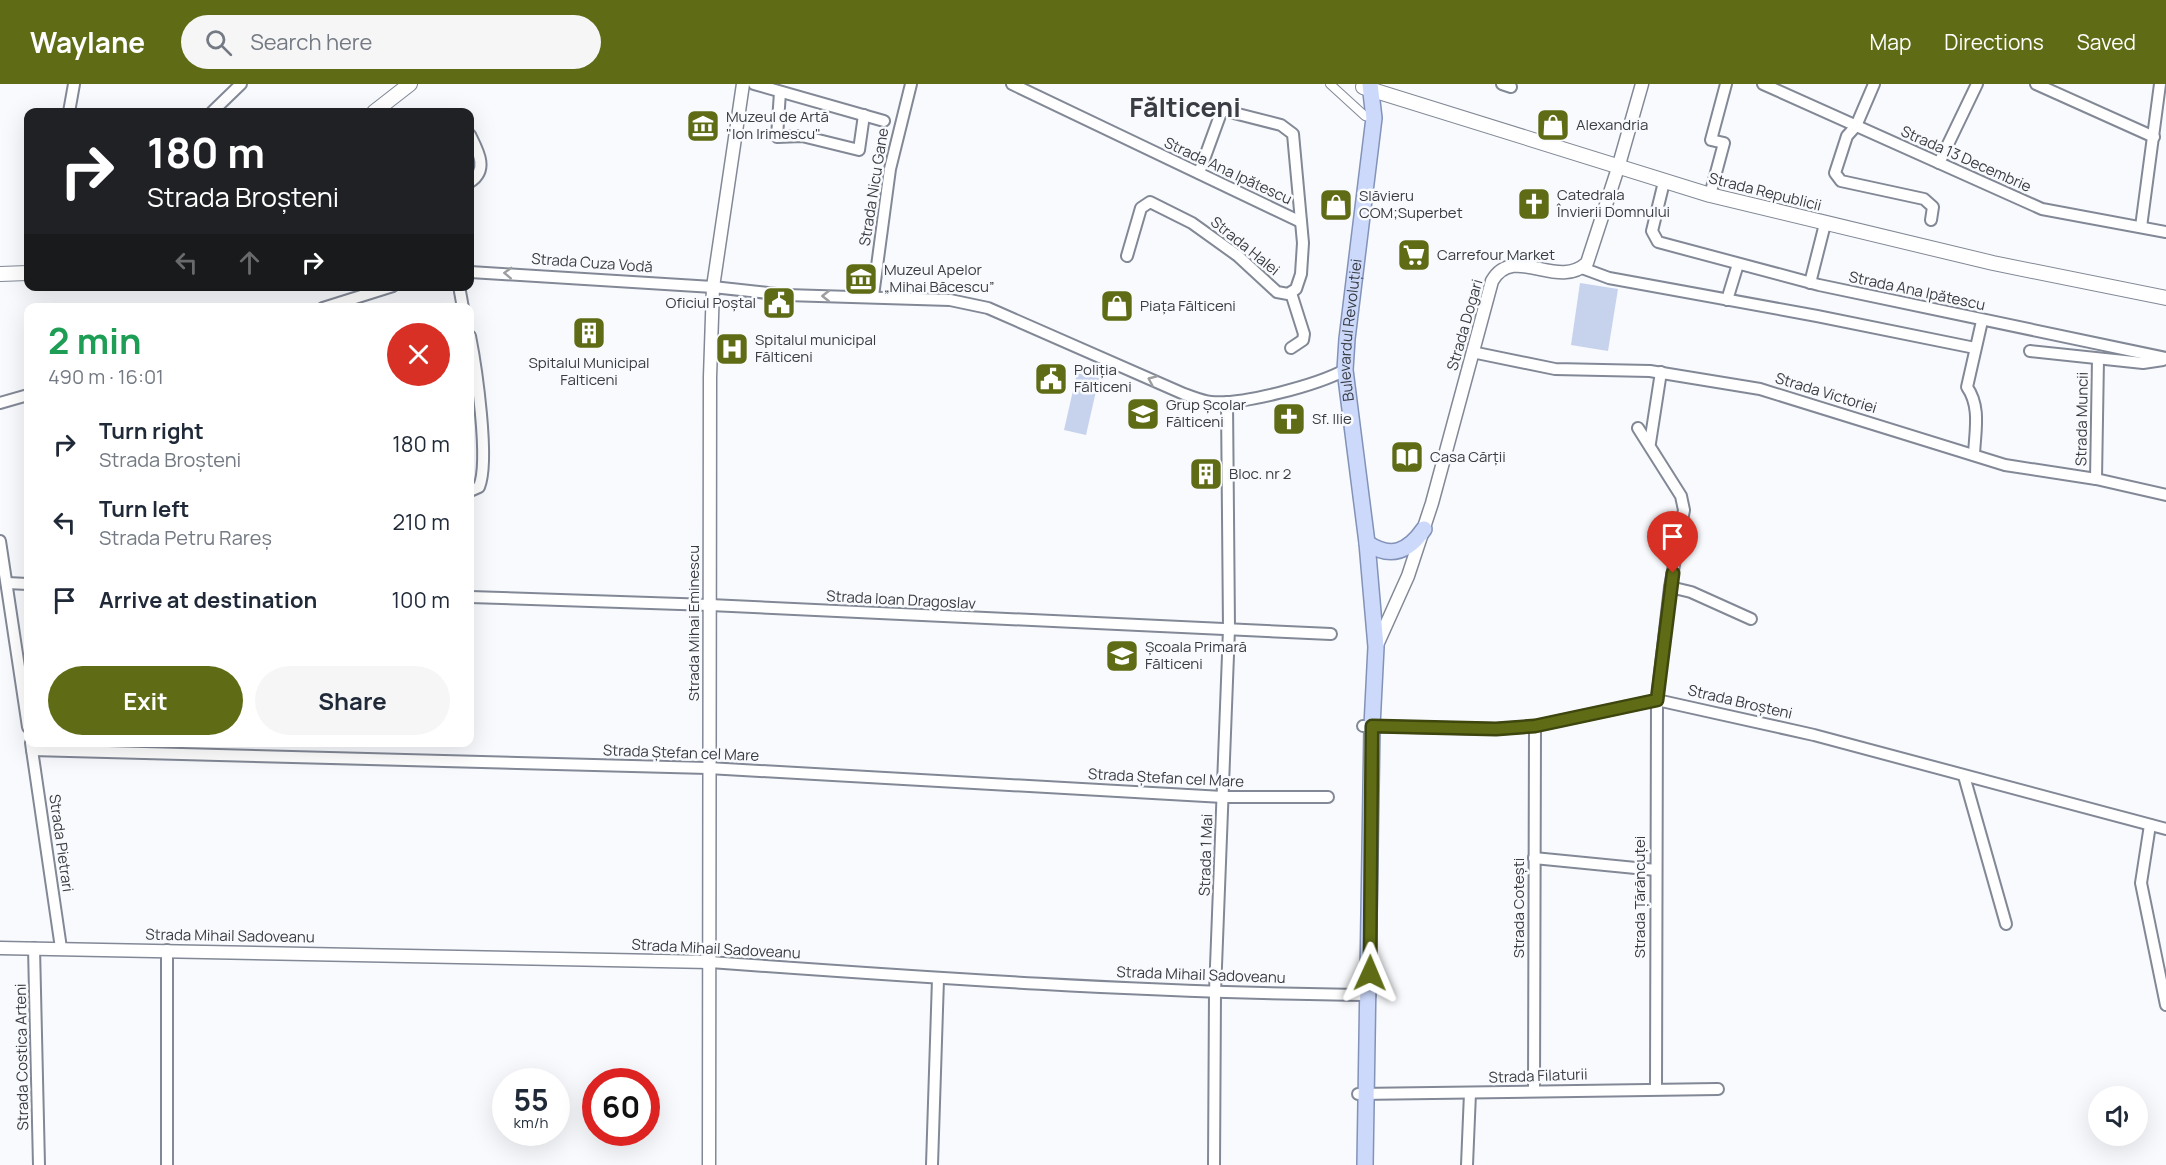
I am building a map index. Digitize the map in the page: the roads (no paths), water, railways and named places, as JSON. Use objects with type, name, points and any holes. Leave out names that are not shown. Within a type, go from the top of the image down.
[{"type":"main road","points":[[379,108],[410,84]]},
{"type":"main road","name":"Bulevardul Revoluției","points":[[1366,86],[1369,117],[1341,372],[1371,635]]},
{"type":"main road","name":"Strada Republicii","points":[[1366,86],[1618,168],[1710,195],[2004,266],[2166,298]]},
{"type":"main road","points":[[0,274],[24,273]]},
{"type":"main road","name":"Bulevardul Revoluției","points":[[1341,372],[1367,543],[1371,635]]},
{"type":"main road","points":[[1367,543],[1378,550],[1395,553],[1410,546],[1424,529]]},
{"type":"main road","points":[[1356,1165],[1362,1093],[1365,995],[1371,635]]},
{"type":"main road","points":[[1362,1093],[1365,1165]]},
{"type":"street","points":[[70,108],[74,84]]},
{"type":"street","points":[[216,108],[241,84]]},
{"type":"street","name":"Strada Mihai Eminescu","points":[[709,1165],[708,768],[713,287],[743,84]]},
{"type":"street","points":[[754,84],[884,121]]},
{"type":"street","name":"Strada Nicu Gane","points":[[873,296],[890,169],[911,84]]},
{"type":"street","name":"Strada Ana Ipătescu","points":[[1012,84],[1301,222]]},
{"type":"street","points":[[1330,84],[1369,117]]},
{"type":"street","points":[[1642,84],[1594,248],[1582,268],[1601,277],[1817,316],[1975,348]]},
{"type":"street","points":[[1710,195],[1724,143],[1711,140],[1726,84]]},
{"type":"street","name":"Strada 13 Decembrie","points":[[1763,84],[2042,208],[2166,232]]},
{"type":"street","points":[[1874,84],[1856,126],[1847,136],[1835,173],[1836,178],[1924,199],[1933,207],[1931,220]]},
{"type":"street","points":[[1939,163],[1977,84]]},
{"type":"street","points":[[2036,84],[2154,137]]},
{"type":"street","points":[[2141,227],[2160,84]]},
{"type":"street","points":[[780,92],[777,137],[802,136],[859,150],[864,115]]},
{"type":"street","name":"Strada Halei","points":[[1128,256],[1141,208],[1150,202],[1192,223],[1238,256],[1277,292],[1291,293],[1300,284],[1302,274],[1301,222],[1295,182],[1296,145],[1293,134],[1281,125],[1222,110],[1200,173]]},
{"type":"street","points":[[474,144],[481,166],[474,180]]},
{"type":"street","name":"Strada Ana Ipătescu","points":[[1664,182],[1652,231],[1654,238],[1664,244],[1810,283],[2166,359]]},
{"type":"street","points":[[1810,283],[1825,224]]},
{"type":"street","points":[[1727,300],[1738,264]]},
{"type":"street","name":"Strada Dogari","points":[[1371,635],[1401,589],[1424,529],[1492,281],[1497,272],[1508,266],[1569,274],[1582,268]]},
{"type":"street","name":"Strada Cuza Vodă","points":[[474,272],[713,287],[786,295],[950,300],[988,308],[1184,394],[1208,402],[1227,402],[1316,384],[1341,372]]},
{"type":"street","points":[[339,303],[377,291]]},
{"type":"street","points":[[1291,293],[1304,334],[1303,340],[1291,348]]},
{"type":"street","points":[[1974,455],[1977,407],[1967,387],[1982,321]]},
{"type":"street","name":"Strada Ana Ipătescu","points":[[2030,351],[2143,363],[2166,359]]},
{"type":"street","name":"Strada Victoriei","points":[[1472,352],[1555,369],[1661,372],[1767,391],[2016,467],[2096,479],[2166,495]]},
{"type":"street","name":"Strada Muncii","points":[[2096,479],[2098,359]]},
{"type":"street","points":[[474,371],[479,393],[482,472],[479,487],[474,489]]},
{"type":"street","points":[[1650,443],[1661,372]]},
{"type":"street","points":[[0,403],[24,396]]},
{"type":"street","name":"Strada 1 Mai","points":[[1214,1165],[1215,992],[1229,629],[1227,402]]},
{"type":"street","name":"Strada Țărăncuței","points":[[1638,428],[1650,443],[1681,496],[1684,510],[1670,587],[1657,703],[1656,1088]]},
{"type":"street","points":[[0,542],[24,700]]},
{"type":"street","points":[[7,583],[24,584]]},
{"type":"street","points":[[1670,587],[1691,592],[1751,619]]},
{"type":"street","name":"Strada Dogari","points":[[1371,635],[1401,589]]},
{"type":"street","name":"Strada Ioan Dragoslav","points":[[474,597],[710,605],[1331,634]]},
{"type":"street","name":"Strada Broșteni","points":[[1368,726],[1496,729],[1535,726],[1657,703],[1814,735],[2166,829]]},
{"type":"street","name":"Strada Cotești","points":[[1534,1090],[1535,726]]},
{"type":"street","name":"Strada Pietrari","points":[[31,747],[61,948]]},
{"type":"street","name":"Strada Ștefan cel Mare","points":[[62,747],[708,768],[1223,797],[1328,797]]},
{"type":"street","points":[[1964,776],[2006,924]]},
{"type":"street","points":[[2150,825],[2141,883],[2166,1005]]},
{"type":"street","points":[[1534,858],[1656,870]]},
{"type":"street","name":"Strada Mihail Sadoveanu","points":[[0,948],[710,962],[938,979],[1215,992],[1365,995]]},
{"type":"street","name":"Strada Costica Arteni","points":[[34,948],[39,1165]]},
{"type":"street","points":[[166,1165],[167,950]]},
{"type":"street","points":[[932,1165],[938,979]]},
{"type":"street","name":"Strada Filaturii","points":[[1362,1093],[1718,1089]]},
{"type":"street","points":[[1467,1165],[1470,1093]]},
{"type":"place","name":"Alexandria","points":[[1553,125]]},
{"type":"place","name":"Muzeul de Artă \"Ion Irimescu\"","points":[[703,126]]},
{"type":"place","name":"Catedrala Învierii Domnului","points":[[1534,204]]},
{"type":"place","name":"Slăvieru COM;Superbet","points":[[1336,205]]},
{"type":"place","name":"Carrefour Market","points":[[1414,255]]},
{"type":"place","name":"Muzeul Apelor „Mihai Băcescu”","points":[[861,279]]},
{"type":"place","name":"Oficiul Poștal","points":[[779,303]]},
{"type":"place","name":"Piața Fălticeni","points":[[1117,306]]},
{"type":"place","name":"Spitalul Municipal Falticeni","points":[[589,333]]},
{"type":"place","name":"Spitalul municipal Fălticeni","points":[[732,349]]},
{"type":"place","name":"Poliția Fălticeni","points":[[1051,379]]},
{"type":"place","name":"Grup Școlar Fălticeni","points":[[1143,414]]},
{"type":"place","name":"Sf. Ilie","points":[[1289,419]]},
{"type":"place","name":"Casa Cărții","points":[[1407,457]]},
{"type":"place","name":"Bloc. nr 2","points":[[1206,474]]},
{"type":"place","name":"Școala Primară Fălticeni","points":[[1122,656]]},
{"type":"district","name":"Fălticeni","points":[[1185,108]]}]
